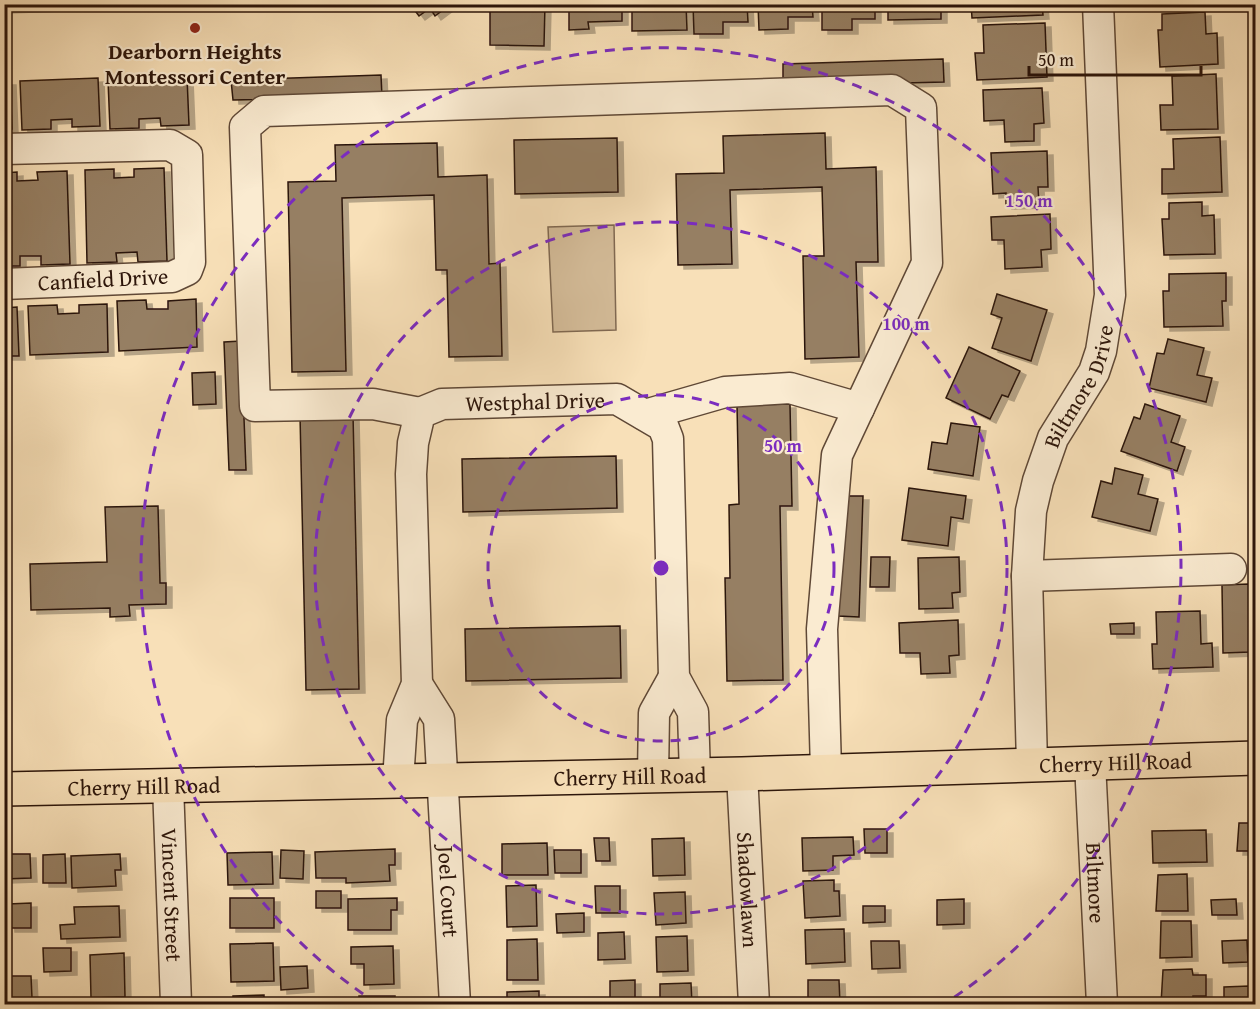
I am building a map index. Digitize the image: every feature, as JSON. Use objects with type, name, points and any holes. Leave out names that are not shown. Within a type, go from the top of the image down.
[{"type":"main road","name":"Cherry Hill Road","points":[[4,789],[742,774],[1256,758]]},
{"type":"street","name":"Biltmore Drive","points":[[1032,765],[1027,576],[1029,531],[1038,481],[1053,438],[1094,372],[1108,320],[1110,270],[1098,4]]},
{"type":"street","points":[[398,781],[402,720],[417,684],[411,474],[413,443],[420,413],[373,404],[255,406],[245,127],[264,111],[892,90],[921,108],[927,263],[837,455],[822,629],[826,770]]},
{"type":"street","name":"Canfield Drive","points":[[4,149],[170,145],[181,149],[187,155],[190,262],[187,270],[172,278],[4,284]]},
{"type":"street","points":[[645,415],[725,392],[790,388],[859,408]]},
{"type":"street","name":"Westphal Drive","points":[[420,413],[442,404],[617,399],[663,426],[668,439],[674,677],[693,712],[695,775]]},
{"type":"street","points":[[1027,576],[1231,569]]},
{"type":"street","points":[[653,776],[654,713],[674,677]]},
{"type":"street","points":[[417,684],[439,719],[443,781]]},
{"type":"street","name":"Biltmore","points":[[1090,763],[1102,1005]]},
{"type":"street","name":"Shadowlawn","points":[[742,774],[754,1005]]},
{"type":"street","name":"Joel Court","points":[[443,781],[455,1005]]},
{"type":"street","name":"Vincent Street","points":[[168,785],[176,1005]]},
{"type":"shaded area","points":[[614,225],[616,330],[553,332],[548,227]]},
{"type":"building","points":[[4,4],[135,4],[4,9]]},
{"type":"building","points":[[410,4],[451,4],[435,16],[430,8],[419,16]]},
{"type":"building","points":[[490,4],[545,4],[544,46],[490,45]]},
{"type":"building","points":[[569,4],[622,4],[622,21],[588,22],[589,29],[569,30]]},
{"type":"building","points":[[632,4],[686,4],[687,30],[632,31]]},
{"type":"building","points":[[693,4],[747,4],[748,22],[723,22],[723,34],[694,34]]},
{"type":"building","points":[[758,4],[812,4],[813,17],[788,17],[788,29],[759,30]]},
{"type":"building","points":[[822,4],[875,4],[875,19],[852,19],[852,30],[822,30]]},
{"type":"building","points":[[888,4],[941,4],[941,19],[888,20]]},
{"type":"building","points":[[971,4],[1042,4],[1043,15],[972,18]]},
{"type":"building","points":[[1205,12],[1206,34],[1217,33],[1218,64],[1160,67],[1158,30],[1162,30],[1162,14]]},
{"type":"building","points":[[1045,23],[1047,77],[977,80],[975,53],[984,53],[983,25]]},
{"type":"building","points":[[943,59],[944,82],[783,86],[783,64]]},
{"type":"building","points":[[1216,74],[1218,129],[1161,130],[1160,105],[1173,105],[1172,76]]},
{"type":"building","points":[[381,75],[382,97],[233,100],[231,80]]},
{"type":"building","points":[[187,77],[189,125],[161,126],[160,118],[139,119],[139,128],[110,129],[108,80]]},
{"type":"building","points":[[98,78],[100,126],[72,127],[72,119],[51,120],[51,129],[22,130],[20,81]]},
{"type":"building","points":[[4,81],[10,81],[12,129],[4,130]]},
{"type":"building","points":[[1042,88],[1044,123],[1034,124],[1034,141],[1005,142],[1004,120],[984,121],[983,90]]},
{"type":"building","points":[[825,133],[826,169],[876,167],[878,262],[856,262],[859,357],[805,359],[803,256],[824,256],[822,187],[730,190],[732,264],[678,265],[676,174],[724,173],[723,136]]},
{"type":"building","points":[[1220,137],[1222,192],[1162,194],[1162,169],[1174,169],[1173,139]]},
{"type":"building","points":[[617,138],[618,192],[515,194],[514,140]]},
{"type":"building","points":[[437,143],[438,177],[487,175],[489,264],[500,263],[502,356],[449,357],[447,270],[436,270],[434,195],[342,198],[346,371],[292,372],[288,182],[336,181],[335,145]]},
{"type":"building","points":[[1047,151],[1048,187],[1038,187],[1039,204],[1006,205],[1006,193],[993,194],[991,153]]},
{"type":"building","points":[[164,168],[167,261],[138,262],[137,252],[116,253],[117,262],[87,263],[85,170],[114,169],[114,178],[134,177],[134,169]]},
{"type":"building","points":[[67,171],[70,264],[41,265],[41,256],[20,256],[20,266],[4,266],[4,173],[17,172],[17,181],[38,180],[37,172]]},
{"type":"building","points":[[1202,202],[1202,216],[1214,215],[1215,254],[1164,255],[1162,219],[1169,219],[1169,203]]},
{"type":"building","points":[[1050,214],[1051,249],[1041,250],[1042,267],[1005,269],[1004,240],[992,240],[991,217]]},
{"type":"building","points":[[1226,273],[1226,301],[1222,301],[1223,326],[1164,327],[1163,291],[1169,291],[1169,274]]},
{"type":"building","points":[[997,294],[1047,310],[1031,361],[992,348],[1002,318],[991,314]]},
{"type":"building","points":[[196,299],[197,347],[119,351],[117,301],[146,300],[147,309],[168,309],[168,301]]},
{"type":"building","points":[[107,304],[108,352],[30,355],[28,306],[57,305],[58,314],[79,313],[79,305]]},
{"type":"building","points":[[17,307],[19,356],[4,356],[4,308]]},
{"type":"building","points":[[1168,339],[1204,348],[1197,375],[1212,378],[1206,402],[1149,388],[1157,353],[1164,354]]},
{"type":"building","points":[[241,341],[246,470],[229,470],[224,342]]},
{"type":"building","points":[[969,347],[1020,371],[1008,397],[1002,395],[990,419],[946,398]]},
{"type":"building","points":[[215,372],[216,404],[193,405],[192,373]]},
{"type":"building","points":[[790,404],[792,506],[780,506],[783,680],[727,681],[725,578],[730,578],[729,505],[739,504],[737,405]]},
{"type":"building","points":[[1145,404],[1180,416],[1171,442],[1185,447],[1177,471],[1121,451],[1134,417],[1140,419]]},
{"type":"building","points":[[353,414],[359,689],[306,690],[300,415]]},
{"type":"building","points":[[951,423],[980,427],[973,476],[928,469],[932,442],[947,444]]},
{"type":"building","points":[[616,456],[617,508],[463,512],[462,459]]},
{"type":"building","points":[[1115,468],[1143,475],[1138,494],[1158,499],[1150,531],[1092,517],[1101,481],[1112,484]]},
{"type":"building","points":[[909,488],[966,496],[963,519],[951,517],[948,546],[902,540]]},
{"type":"building","points":[[842,496],[863,496],[859,617],[838,616]]},
{"type":"building","points":[[158,506],[160,583],[166,583],[166,604],[129,605],[130,616],[110,617],[110,608],[31,610],[30,564],[107,562],[105,507]]},
{"type":"building","points":[[871,557],[890,557],[889,587],[870,587]]},
{"type":"building","points":[[959,557],[960,592],[952,593],[953,608],[919,609],[918,558]]},
{"type":"building","points":[[1249,584],[1250,652],[1223,653],[1222,585]]},
{"type":"building","points":[[1200,611],[1201,644],[1212,643],[1213,667],[1153,669],[1152,644],[1157,644],[1156,612]]},
{"type":"building","points":[[958,620],[959,655],[949,656],[950,673],[921,674],[920,653],[900,653],[899,623]]},
{"type":"building","points":[[1134,623],[1134,634],[1111,634],[1110,624]]},
{"type":"building","points":[[620,626],[621,678],[466,681],[465,629]]},
{"type":"building","points":[[1239,823],[1254,823],[1253,851],[1237,851]]},
{"type":"building","points":[[864,829],[887,829],[887,853],[865,853]]},
{"type":"building","points":[[1206,830],[1207,862],[1153,863],[1152,831]]},
{"type":"building","points":[[853,837],[854,855],[833,856],[833,870],[803,871],[802,838]]},
{"type":"building","points":[[594,838],[609,838],[610,861],[596,861]]},
{"type":"building","points":[[684,838],[685,875],[653,876],[652,839]]},
{"type":"building","points":[[547,843],[548,875],[502,875],[502,844]]},
{"type":"building","points":[[395,849],[395,865],[389,865],[390,881],[346,883],[346,878],[316,878],[315,852]]},
{"type":"building","points":[[281,850],[304,851],[303,879],[280,878]]},
{"type":"building","points":[[554,850],[581,850],[581,873],[555,873]]},
{"type":"building","points":[[272,852],[273,884],[228,885],[227,853]]},
{"type":"building","points":[[4,854],[30,854],[31,878],[4,879]]},
{"type":"building","points":[[65,854],[66,883],[43,883],[43,855]]},
{"type":"building","points":[[120,854],[121,870],[115,870],[116,886],[72,888],[71,856]]},
{"type":"building","points":[[1187,874],[1188,911],[1156,911],[1158,875]]},
{"type":"building","points":[[834,880],[834,891],[839,891],[840,916],[805,918],[803,881]]},
{"type":"building","points":[[536,885],[537,926],[507,927],[506,886]]},
{"type":"building","points":[[595,886],[620,886],[620,913],[596,913]]},
{"type":"building","points":[[316,891],[341,891],[341,908],[316,908]]},
{"type":"building","points":[[685,892],[686,923],[656,925],[654,893]]},
{"type":"building","points":[[230,898],[274,898],[274,928],[230,928]]},
{"type":"building","points":[[397,898],[397,910],[391,910],[391,930],[348,930],[348,899]]},
{"type":"building","points":[[964,899],[964,924],[937,925],[937,900]]},
{"type":"building","points":[[1236,899],[1237,915],[1212,915],[1211,900]]},
{"type":"building","points":[[31,903],[31,928],[9,928],[8,904]]},
{"type":"building","points":[[119,906],[120,937],[61,939],[60,925],[75,924],[74,907]]},
{"type":"building","points":[[863,906],[885,906],[885,922],[863,923]]},
{"type":"building","points":[[584,913],[584,932],[557,933],[556,914]]},
{"type":"building","points":[[1161,921],[1191,921],[1192,957],[1160,958]]},
{"type":"building","points":[[844,929],[845,962],[806,964],[805,930]]},
{"type":"building","points":[[624,932],[625,959],[598,960],[598,933]]},
{"type":"building","points":[[687,936],[688,971],[657,972],[656,937]]},
{"type":"building","points":[[537,939],[538,980],[507,980],[507,940]]},
{"type":"building","points":[[1247,940],[1248,962],[1223,963],[1222,941]]},
{"type":"building","points":[[871,941],[899,941],[900,968],[872,969]]},
{"type":"building","points":[[273,943],[274,981],[231,982],[230,944]]},
{"type":"building","points":[[393,946],[394,984],[364,985],[364,964],[351,964],[351,947]]},
{"type":"building","points":[[43,948],[71,948],[71,971],[44,972]]},
{"type":"building","points":[[124,953],[125,997],[91,998],[90,955]]},
{"type":"building","points":[[307,966],[308,988],[281,990],[280,967]]},
{"type":"building","points":[[1192,969],[1193,975],[1206,975],[1206,996],[1193,996],[1193,1004],[1161,1004],[1163,970]]},
{"type":"building","points":[[8,976],[31,976],[32,998],[9,998]]},
{"type":"building","points":[[635,980],[635,998],[610,999],[610,981]]},
{"type":"building","points":[[808,980],[839,980],[840,1004],[808,1004]]},
{"type":"building","points":[[691,983],[692,1004],[660,1004],[660,984]]},
{"type":"building","points":[[1249,986],[1249,1002],[1224,1003],[1224,987]]},
{"type":"building","points":[[539,991],[539,1004],[507,1004],[507,992]]},
{"type":"building","points":[[264,995],[264,1004],[233,1004],[233,996]]},
{"type":"building","points":[[359,996],[395,996],[395,1004],[359,1004]]},
{"type":"building","points":[[859,998],[884,998],[884,1004],[859,1004]]},
{"type":"building","points":[[46,1001],[70,1001],[70,1004],[46,1004]]},
{"type":"place","name":"Dearborn Heights Montessori Center","points":[[195,28]]}]
